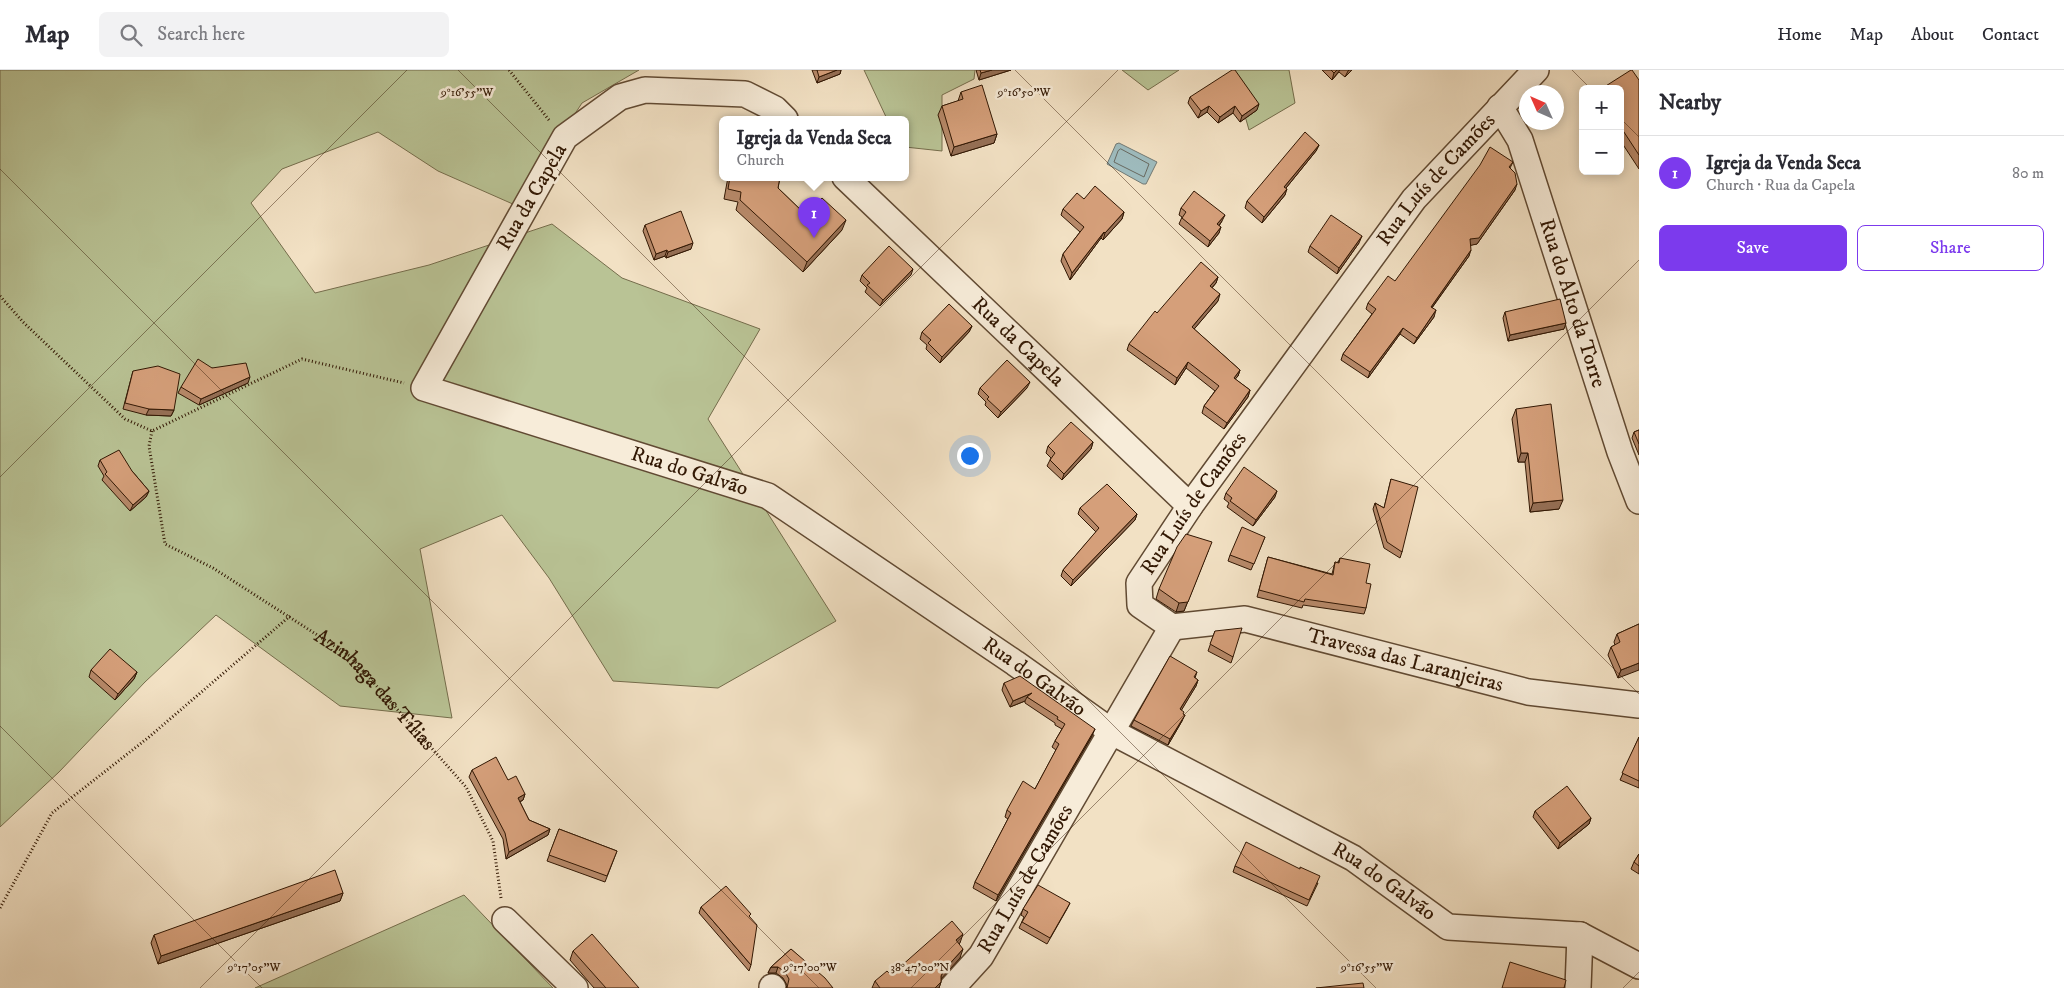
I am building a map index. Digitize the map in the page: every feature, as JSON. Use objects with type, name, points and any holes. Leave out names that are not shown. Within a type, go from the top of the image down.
[{"type":"street","name":"Rua Luís de Camões","points":[[952,988],[981,956],[1172,627],[1140,605],[1139,583],[1190,506],[1414,199],[1536,70]]},
{"type":"street","name":"Rua da Capela","points":[[424,388],[565,137],[620,97],[645,90],[745,94],[775,109],[782,116]]},
{"type":"street","name":"Rua do Alto da Torre","points":[[1500,107],[1520,140],[1620,452],[1639,501]]},
{"type":"street","name":"Rua da Capela","points":[[849,181],[1190,506]]},
{"type":"street","name":"Rua do Galvão","points":[[424,388],[768,496],[1015,663],[1112,732],[1353,858],[1448,926],[1580,936],[1639,966]]},
{"type":"street","name":"Travessa das Laranjeiras","points":[[1172,627],[1245,619],[1528,692],[1639,705]]},
{"type":"street","points":[[505,920],[575,988]]},
{"type":"street","points":[[1578,988],[1580,936]]},
{"type":"path","points":[[509,70],[548,120],[565,137]]},
{"type":"path","points":[[0,296],[23,322],[125,419],[152,431],[302,359],[424,388]]},
{"type":"path","name":"Azinhaga das Tílias","points":[[152,431],[149,446],[165,544],[213,568],[350,656],[466,788],[493,841],[505,920]]},
{"type":"path","points":[[0,908],[52,813],[149,737],[290,616]]},
{"type":"green space","points":[[0,70],[639,70],[582,103],[515,205],[438,171],[378,132],[282,169],[251,203],[315,293],[429,265],[552,224],[622,278],[760,329],[708,419],[836,621],[718,688],[613,681],[549,578],[502,515],[420,549],[452,718],[340,706],[216,615],[145,682],[59,772],[0,827]]},
{"type":"green space","points":[[864,70],[975,70],[974,79],[942,95],[942,151],[909,147],[909,116],[886,116]]},
{"type":"green space","points":[[1122,70],[1179,70],[1148,90]]},
{"type":"green space","points":[[1232,70],[1289,70],[1295,103],[1249,130]]},
{"type":"green space","points":[[464,895],[553,988],[255,988]]},
{"type":"water","points":[[1119,143],[1157,162],[1146,184],[1107,164],[1116,144]]},
{"type":"building","points":[[817,70],[837,70],[819,77]]},
{"type":"building","points":[[980,70],[992,70],[981,73]]},
{"type":"building","points":[[1232,70],[1235,70],[1259,104],[1242,116],[1235,106],[1220,117],[1209,106],[1201,111],[1190,97]]},
{"type":"building","points":[[1631,70],[1639,80],[1639,155],[1624,132],[1624,85],[1607,85]]},
{"type":"building","points":[[982,85],[997,134],[954,147],[942,106],[963,99],[961,92]]},
{"type":"building","points":[[1305,132],[1319,145],[1284,187],[1287,189],[1264,217],[1247,201]]},
{"type":"building","points":[[1490,147],[1513,162],[1509,167],[1515,173],[1517,184],[1479,238],[1470,239],[1471,250],[1431,307],[1436,310],[1417,338],[1403,328],[1370,372],[1343,354],[1376,309],[1368,303],[1388,276],[1395,281],[1480,165]]},
{"type":"building","points":[[729,181],[779,181],[778,188],[807,216],[822,198],[846,220],[807,262],[740,200],[741,192],[728,189]]},
{"type":"building","points":[[1095,186],[1124,212],[1104,232],[1072,273],[1063,254],[1084,227],[1063,209],[1077,193],[1084,199]]},
{"type":"building","points":[[1194,191],[1225,215],[1217,224],[1221,227],[1210,241],[1182,218],[1186,212],[1181,208]]},
{"type":"building","points":[[681,211],[693,243],[668,252],[667,250],[656,254],[645,225]]},
{"type":"building","points":[[1331,215],[1362,236],[1339,268],[1310,246]]},
{"type":"building","points":[[889,246],[913,269],[883,300],[867,285],[870,283],[862,275]]},
{"type":"building","points":[[1201,262],[1218,277],[1210,286],[1220,294],[1192,327],[1240,370],[1234,378],[1250,390],[1227,423],[1204,406],[1219,386],[1188,362],[1177,378],[1129,344],[1155,311],[1157,313]]},
{"type":"building","points":[[1560,299],[1566,323],[1510,335],[1505,312]]},
{"type":"building","points":[[949,304],[972,326],[942,357],[928,343],[931,340],[922,332]]},
{"type":"building","points":[[198,359],[212,368],[246,363],[250,377],[201,399],[181,387]]},
{"type":"building","points":[[1007,360],[1030,382],[1001,412],[987,399],[989,397],[980,388]]},
{"type":"building","points":[[158,366],[180,374],[174,410],[149,409],[125,403],[133,371]]},
{"type":"building","points":[[1551,404],[1563,500],[1533,503],[1528,453],[1521,453],[1516,409]]},
{"type":"building","points":[[1071,422],[1093,442],[1064,474],[1050,460],[1055,453],[1048,446]]},
{"type":"building","points":[[1639,430],[1639,444],[1634,432]]},
{"type":"building","points":[[119,450],[132,471],[149,491],[133,505],[105,474],[107,472],[100,460]]},
{"type":"building","points":[[1244,467],[1277,491],[1256,520],[1230,501],[1232,498],[1226,493]]},
{"type":"building","points":[[1391,479],[1418,487],[1402,552],[1387,542],[1375,503],[1384,508]]},
{"type":"building","points":[[1107,484],[1137,514],[1073,580],[1063,570],[1099,528],[1080,508]]},
{"type":"building","points":[[1242,527],[1265,537],[1254,564],[1230,555]]},
{"type":"building","points":[[1186,534],[1212,542],[1188,602],[1179,603],[1159,589],[1177,547]]},
{"type":"building","points":[[1268,557],[1333,575],[1335,562],[1339,563],[1340,558],[1370,564],[1366,583],[1371,584],[1366,608],[1305,599],[1304,602],[1259,590]]},
{"type":"building","points":[[1639,624],[1639,663],[1621,670],[1611,647],[1620,642],[1617,634]]},
{"type":"building","points":[[1242,628],[1233,657],[1210,644],[1215,631]]},
{"type":"building","points":[[110,649],[137,672],[118,694],[91,670]]},
{"type":"building","points":[[1170,656],[1197,672],[1194,677],[1198,680],[1180,709],[1185,715],[1170,739],[1134,720]]},
{"type":"building","points":[[1020,676],[1095,729],[998,895],[975,882],[1011,813],[1007,810],[1023,781],[1035,789],[1059,744],[1055,741],[1065,724],[1057,719],[1058,717],[1027,697],[1032,693],[1013,701],[1004,683]]},
{"type":"building","points":[[1639,737],[1639,781],[1622,773]]},
{"type":"building","points":[[496,757],[508,780],[516,776],[525,794],[518,798],[529,820],[550,829],[509,852],[505,833],[472,770]]},
{"type":"building","points":[[1567,786],[1591,818],[1560,843],[1535,811]]},
{"type":"building","points":[[559,829],[617,851],[607,876],[549,855]]},
{"type":"building","points":[[1246,842],[1300,869],[1300,867],[1320,876],[1309,900],[1235,866]]},
{"type":"building","points":[[1639,854],[1639,866],[1634,862]]},
{"type":"building","points":[[335,870],[343,893],[161,956],[154,935]]},
{"type":"building","points":[[1038,885],[1070,903],[1050,938],[1022,922],[1028,912],[1023,909]]},
{"type":"building","points":[[726,886],[751,914],[749,916],[757,925],[751,965],[701,907]]},
{"type":"building","points":[[952,921],[963,934],[956,940],[963,949],[944,970],[941,982],[935,988],[880,988],[875,981],[887,971],[891,975]]},
{"type":"building","points":[[592,934],[639,988],[606,988],[573,951]]},
{"type":"building","points":[[791,949],[825,978],[833,988],[787,988],[789,979],[785,972],[778,967],[771,967]]},
{"type":"building","points":[[1510,962],[1566,980],[1564,988],[1502,988]]},
{"type":"building","points":[[1363,983],[1364,988],[1316,988]]},
{"type":"place","name":"Igreja da Venda Seca","points":[[814,238]]}]
